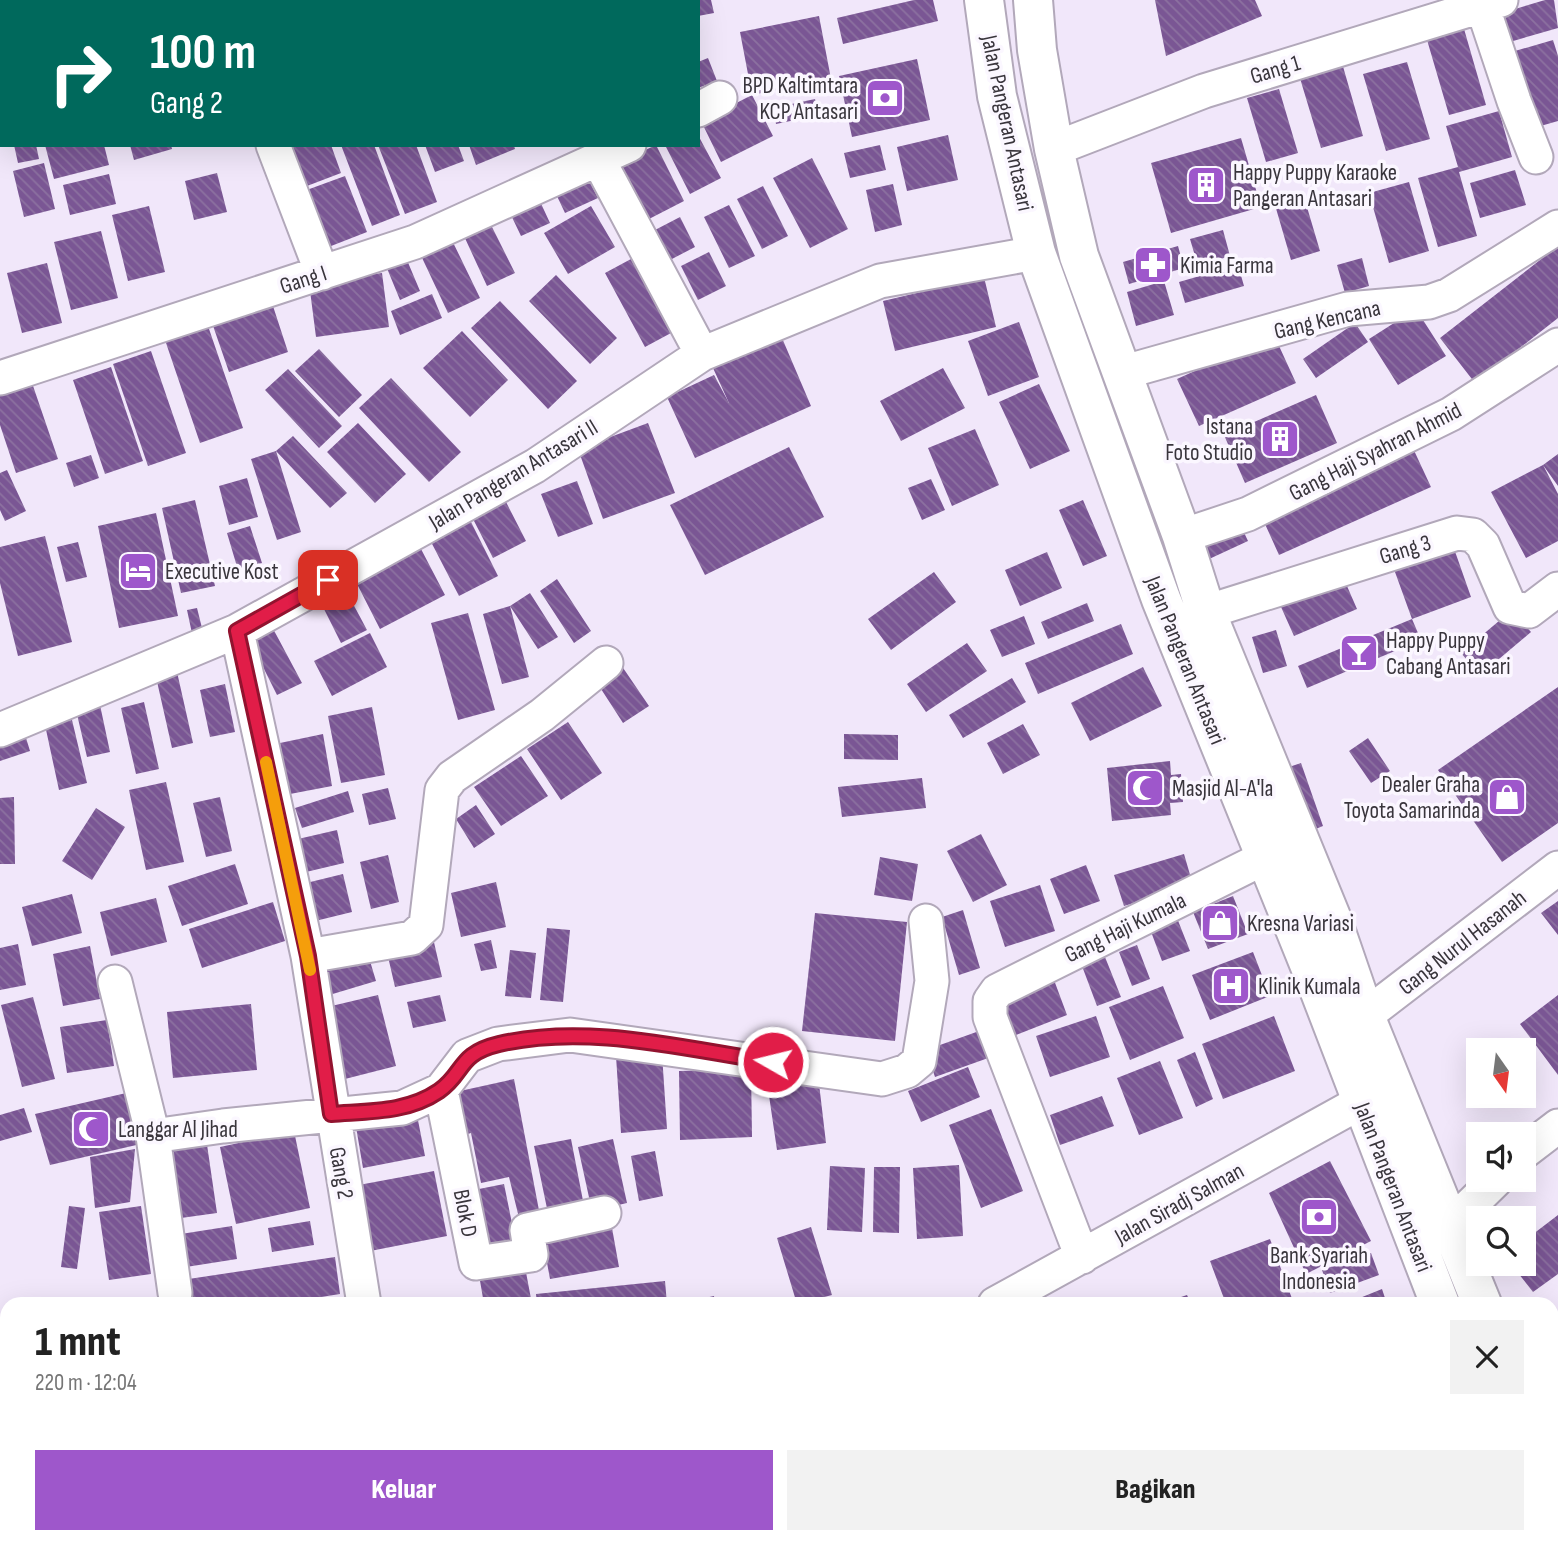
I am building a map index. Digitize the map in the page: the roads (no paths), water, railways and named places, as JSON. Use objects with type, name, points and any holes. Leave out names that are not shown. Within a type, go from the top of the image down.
[{"type":"highway","name":"Jalan Pangeran Antasari","points":[[984,0],[997,96],[1036,253],[1161,599],[1264,859],[1312,971],[1437,1297]]},
{"type":"highway","name":"Jalan Pangeran Antasari","points":[[1033,0],[1037,50],[1054,149],[1079,256],[1182,536],[1206,612],[1331,917],[1365,1016],[1479,1297]]},
{"type":"street","name":"Gang 1","points":[[1054,149],[1204,91],[1491,3]]},
{"type":"street","points":[[1491,3],[1514,101],[1536,157]]},
{"type":"street","points":[[274,147],[322,272]]},
{"type":"street","name":"Gang I","points":[[0,378],[415,242],[625,147]]},
{"type":"street","points":[[599,161],[702,354]]},
{"type":"street","name":"Gang Kencana","points":[[1121,373],[1348,309],[1429,302],[1449,295],[1558,227]]},
{"type":"street","name":"Jalan Pangeran Antasari II","points":[[0,730],[237,631],[535,466],[702,354],[880,281],[1036,253]]},
{"type":"street","name":"Gang Haji Syahran Ahmid","points":[[1182,536],[1248,514],[1451,414],[1558,345]]},
{"type":"street","name":"Gang 3","points":[[1206,612],[1457,533],[1473,535],[1483,545],[1510,607],[1529,611],[1558,589]]},
{"type":"street","name":"Gang 2","points":[[237,631],[308,956],[331,1114],[363,1297]]},
{"type":"street","points":[[308,956],[412,938],[426,925],[442,790],[452,777],[542,715],[606,663]]},
{"type":"street","name":"Gang Haji Kumala","points":[[1082,1257],[990,1017],[990,1001],[997,991],[1264,859]]},
{"type":"street","name":"Gang Nurul Hasanah","points":[[1365,1016],[1558,868]]},
{"type":"street","points":[[153,1136],[402,1108],[441,1090],[467,1056],[498,1044],[570,1035],[882,1079],[907,1071],[919,1061],[932,981],[926,920]]},
{"type":"street","points":[[115,982],[153,1136],[175,1293]]},
{"type":"street","name":"Blok D","points":[[441,1090],[476,1263],[531,1255],[527,1230],[604,1213]]},
{"type":"street","name":"Jalan Siradj Salman","points":[[1008,1297],[1361,1102]]},
{"type":"street","points":[[1536,1143],[1558,1126]]},
{"type":"street","points":[[1449,1226],[1484,1192]]},
{"type":"place","name":"BPD Kaltimtara KCP Antasari","points":[[885,98]]},
{"type":"place","name":"Happy Puppy Karaoke Pangeran Antasari","points":[[1206,185]]},
{"type":"place","name":"Kimia Farma","points":[[1153,265]]},
{"type":"place","name":"Istana Foto Studio","points":[[1280,439]]},
{"type":"place","name":"Executive Kost","points":[[138,571]]},
{"type":"place","name":"Happy Puppy Cabang Antasari","points":[[1359,653]]},
{"type":"place","name":"Masjid Al-A'la","points":[[1145,788]]},
{"type":"place","name":"Dealer Graha Toyota Samarinda","points":[[1507,797]]},
{"type":"place","name":"Kresna Variasi","points":[[1220,923]]},
{"type":"place","name":"Klinik Kumala","points":[[1231,986]]},
{"type":"place","name":"Langgar Al Jihad","points":[[91,1129]]},
{"type":"place","name":"Bank Syariah Indonesia","points":[[1319,1217]]}]
